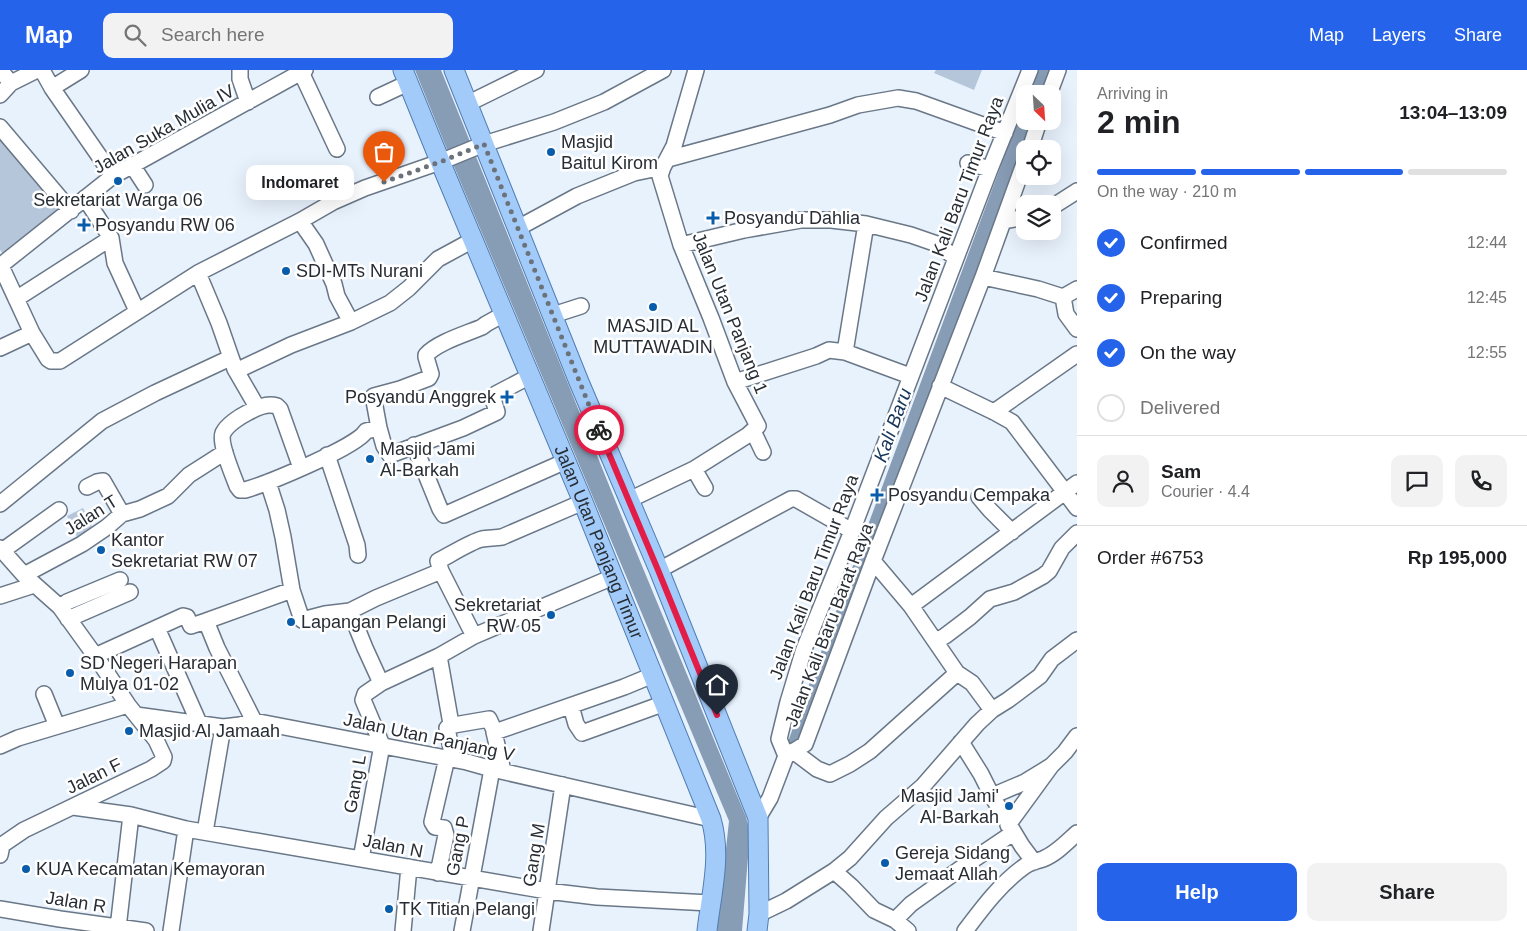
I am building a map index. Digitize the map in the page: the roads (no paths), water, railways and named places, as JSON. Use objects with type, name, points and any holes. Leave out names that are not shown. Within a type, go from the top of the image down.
[{"type":"main road","points":[[454,70],[481,145],[518,228],[759,823],[758,923]]},
{"type":"main road","name":"Jalan Utan Panjang Timur","points":[[406,77],[443,161],[473,240],[583,502],[711,819],[716,840],[716,860],[707,931]]},
{"type":"street","points":[[0,70],[12,83]]},
{"type":"street","points":[[0,96],[12,83],[37,70]]},
{"type":"street","points":[[42,70],[52,88],[113,176]]},
{"type":"street","points":[[52,88],[81,70]]},
{"type":"street","points":[[240,70],[240,79],[248,102]]},
{"type":"street","points":[[467,104],[536,70]]},
{"type":"street","points":[[0,265],[32,333],[48,359],[51,362],[56,362],[66,358],[137,311],[198,274],[333,202],[365,188],[443,161],[481,145],[554,122],[604,102],[663,70]]},
{"type":"street","name":"Jalan Utan Panjang 1","points":[[696,70],[674,146],[660,176],[681,245],[735,382],[758,426],[753,431]]},
{"type":"street","name":"Jalan Kali Baru Timur Raya","points":[[789,754],[779,738],[804,649],[852,531],[910,376],[1030,70]]},
{"type":"street","points":[[1052,85],[1058,70]]},
{"type":"street","points":[[303,71],[338,149]]},
{"type":"street","name":"Jalan Suka Mulia IV","points":[[0,265],[71,211],[113,176],[303,71]]},
{"type":"street","points":[[378,97],[406,77]]},
{"type":"street","points":[[518,228],[577,196],[634,173],[858,105],[898,98],[916,101],[1004,133]]},
{"type":"street","points":[[0,127],[71,211]]},
{"type":"street","points":[[968,163],[990,169]]},
{"type":"street","points":[[132,165],[145,185]]},
{"type":"street","name":"Jalan Kali Baru Barat Raya","points":[[789,754],[805,744],[873,560],[983,277],[1017,185]]},
{"type":"street","points":[[1061,201],[1077,191]]},
{"type":"street","points":[[85,198],[112,238],[115,263],[137,311]]},
{"type":"street","points":[[1004,221],[1016,218]]},
{"type":"street","points":[[681,245],[744,230],[801,220],[831,220],[866,224],[911,235],[937,244],[956,258]]},
{"type":"street","points":[[300,221],[316,244],[334,284],[337,296],[351,322]]},
{"type":"street","points":[[845,352],[866,224]]},
{"type":"street","points":[[16,299],[112,238]]},
{"type":"street","points":[[0,504],[102,421],[155,393],[291,345],[351,322],[390,303],[409,288],[438,259],[473,240]]},
{"type":"street","points":[[198,274],[234,365],[257,407]]},
{"type":"street","points":[[983,277],[1038,289],[1063,297],[1077,289]]},
{"type":"street","points":[[1063,297],[1066,314],[1077,329]]},
{"type":"street","points":[[553,315],[581,306]]},
{"type":"street","points":[[504,314],[482,327],[428,352],[426,357],[432,374],[429,378],[374,396],[384,446],[390,455],[483,420],[497,412],[493,399],[496,394],[530,376]]},
{"type":"street","points":[[0,348],[32,333]]},
{"type":"street","points":[[735,382],[829,350],[845,352],[910,376]]},
{"type":"street","points":[[994,412],[1077,354]]},
{"type":"street","points":[[940,386],[1012,422],[1077,508]]},
{"type":"street","points":[[301,468],[280,409],[274,405],[257,407],[242,415],[224,432],[222,437],[225,452],[240,490],[268,482],[301,468],[357,439],[366,431],[379,428]]},
{"type":"street","points":[[629,500],[694,469],[753,431],[763,452]]},
{"type":"street","points":[[414,445],[444,515],[566,462]]},
{"type":"street","name":"Jalan T","points":[[0,596],[29,580],[107,527],[122,514],[140,509],[168,496],[189,475],[225,452]]},
{"type":"street","points":[[327,456],[357,544],[358,555]]},
{"type":"street","points":[[694,469],[705,488]]},
{"type":"street","points":[[87,487],[103,481],[122,514]]},
{"type":"street","points":[[268,482],[277,510],[292,590],[302,620],[325,614],[350,611],[441,571]]},
{"type":"street","points":[[911,606],[1077,483]]},
{"type":"street","points":[[979,497],[1012,532]]},
{"type":"street","points":[[658,570],[791,499],[796,499],[852,531]]},
{"type":"street","points":[[474,636],[441,571],[438,561],[482,539],[502,537],[583,502]]},
{"type":"street","points":[[0,746],[18,738],[57,726],[132,710],[96,656],[64,613],[29,580],[1,549],[60,510]]},
{"type":"street","points":[[936,641],[970,617],[990,599],[1014,592],[1043,576],[1049,571],[1062,548],[1077,533]]},
{"type":"street","points":[[873,560],[911,606],[957,673],[972,683],[992,710]]},
{"type":"street","points":[[382,745],[363,700],[365,694],[381,682],[439,656],[474,636],[613,577]]},
{"type":"street","points":[[64,613],[125,586]]},
{"type":"street","points":[[96,656],[183,616],[187,617],[192,626],[292,590]]},
{"type":"street","points":[[350,611],[381,682]]},
{"type":"street","points":[[206,621],[217,648],[254,721]]},
{"type":"street","points":[[157,628],[199,723]]},
{"type":"street","points":[[758,923],[786,901],[834,871],[850,858],[886,818],[923,786],[992,710],[1040,676],[1052,659],[1077,640]]},
{"type":"street","points":[[438,873],[446,835],[444,828],[435,827],[432,822],[450,758],[447,728],[450,724],[439,656]]},
{"type":"street","points":[[759,823],[789,754],[830,774],[837,771],[870,752],[957,673]]},
{"type":"street","points":[[494,732],[571,706],[653,675]]},
{"type":"street","points":[[44,694],[57,726]]},
{"type":"street","points":[[571,706],[576,724],[582,734],[665,703]]},
{"type":"street","name":"Jalan Utan Panjang V","points":[[132,710],[223,727],[254,721],[382,745],[450,758],[711,819]]},
{"type":"street","name":"Jalan F","points":[[1,847],[24,830],[151,769],[163,761],[164,757],[159,746],[132,710]]},
{"type":"street","points":[[450,724],[454,725],[489,719],[494,732],[497,770]]},
{"type":"street","points":[[205,832],[223,727]]},
{"type":"street","points":[[834,871],[874,910],[899,927],[911,904],[1011,829],[1051,766],[1077,736]]},
{"type":"street","points":[[961,742],[1011,829],[1034,862]]},
{"type":"street","name":"Gang L","points":[[361,859],[382,745]]},
{"type":"street","points":[[992,796],[1025,782],[1051,766]]},
{"type":"street","name":"Gang P","points":[[462,931],[471,879],[497,770]]},
{"type":"street","name":"Gang M","points":[[541,931],[563,785]]},
{"type":"street","name":"Jalan N","points":[[73,807],[130,815],[205,832],[547,891],[597,897],[710,903]]},
{"type":"street","points":[[118,928],[130,815]]},
{"type":"street","points":[[171,931],[186,828]]},
{"type":"street","points":[[965,931],[1005,882],[1027,864],[1044,859],[1050,855],[1077,833]]},
{"type":"street","points":[[403,931],[409,867]]},
{"type":"street","name":"Jalan R","points":[[0,909],[59,925],[146,931]]},
{"type":"waterway","name":"Kali Baru","points":[[1040,85],[1046,70]]},
{"type":"waterway","name":"Kali Baru","points":[[797,743],[1024,130]]},
{"type":"place","name":"Masjid Baitul Kirom","points":[[551,152]]},
{"type":"place","name":"Sekretariat Warga 06","points":[[118,181]]},
{"type":"place","name":"Indomaret","points":[[384,182]]},
{"type":"place","name":"Posyandu Dahlia","points":[[713,218]]},
{"type":"place","name":"Posyandu RW 06","points":[[84,225]]},
{"type":"place","name":"SDI-MTs Nurani","points":[[286,271]]},
{"type":"place","name":"MASJID AL MUTTAWADIN","points":[[653,307]]},
{"type":"place","name":"Posyandu Anggrek","points":[[507,397]]},
{"type":"place","name":"Masjid Jami Al-Barkah","points":[[370,459]]},
{"type":"place","name":"Posyandu Cempaka","points":[[877,495]]},
{"type":"place","name":"Kantor Sekretariat RW 07","points":[[101,550]]},
{"type":"place","name":"Sekretariat RW 05","points":[[551,615]]},
{"type":"place","name":"Lapangan Pelangi","points":[[291,622]]},
{"type":"place","name":"SD Negeri Harapan Mulya 01-02","points":[[70,673]]},
{"type":"place","name":"Masjid Al Jamaah","points":[[129,731]]},
{"type":"place","name":"Masjid Jami' Al-Barkah","points":[[1009,806]]},
{"type":"place","name":"Gereja Sidang Jemaat Allah","points":[[885,863]]},
{"type":"place","name":"KUA Kecamatan Kemayoran","points":[[26,869]]},
{"type":"place","name":"TK Titian Pelangi","points":[[389,909]]}]
